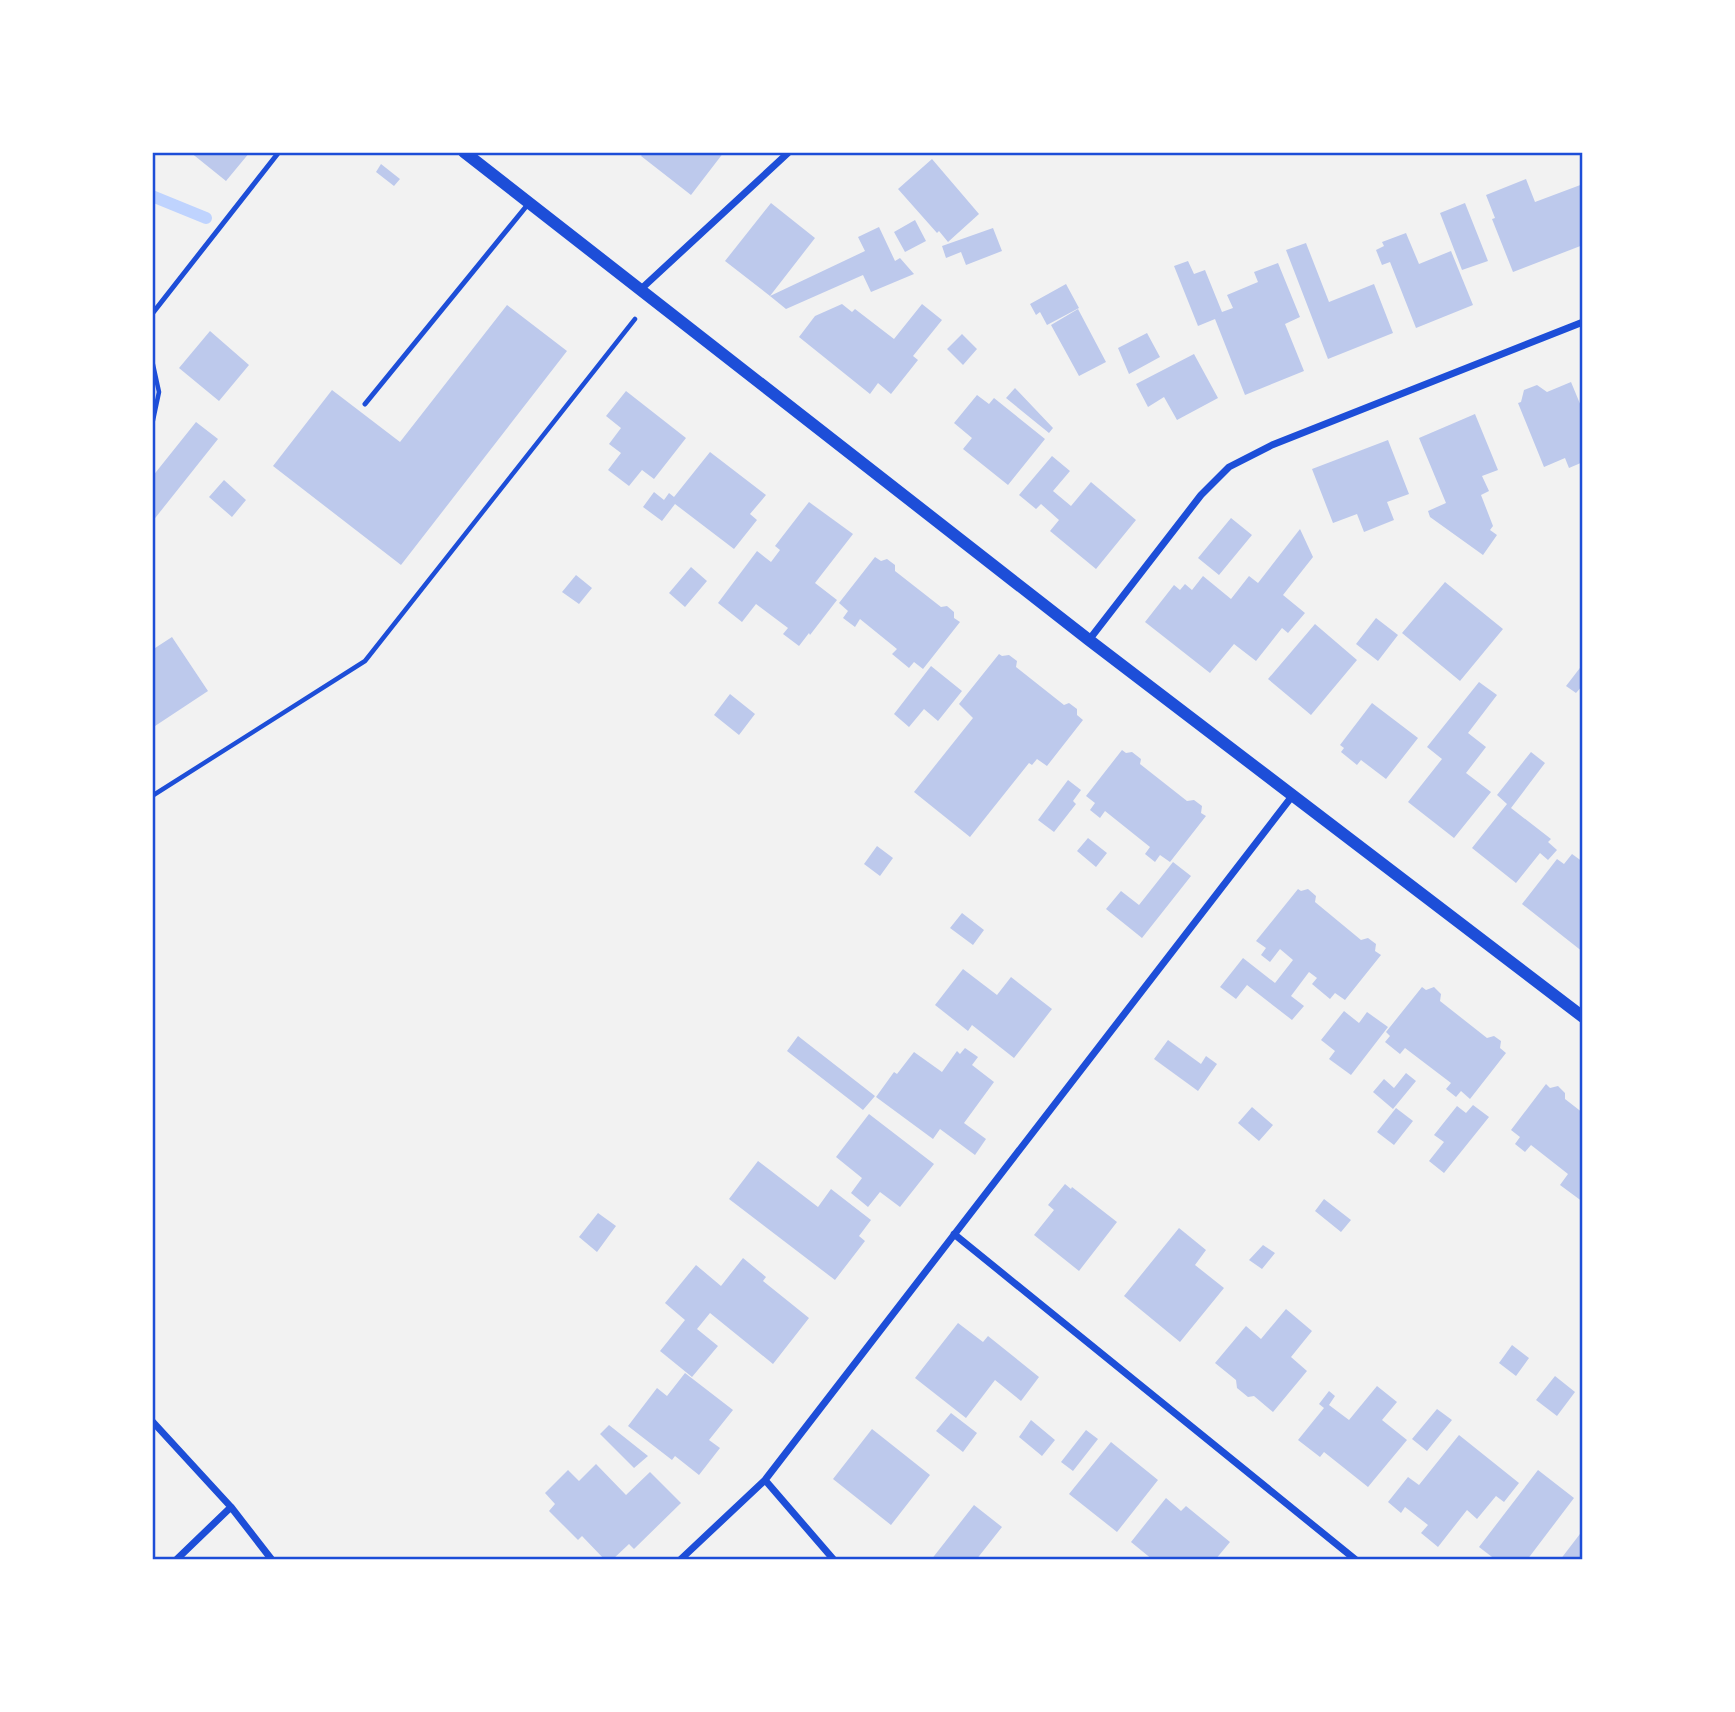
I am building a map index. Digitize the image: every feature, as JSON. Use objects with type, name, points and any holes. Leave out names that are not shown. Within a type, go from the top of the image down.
[{"type":"street","points":[[639,290],[789,152]]},
{"type":"street","points":[[467,153],[1089,640],[1583,1017]]},
{"type":"street","points":[[1089,640],[1201,495],[1229,467],[1272,445],[1583,322]]},
{"type":"street","points":[[680,1560],[765,1480],[1294,795]]},
{"type":"street","points":[[954,1234],[1356,1560]]},
{"type":"street","points":[[152,1421],[231,1507],[272,1560]]},
{"type":"street","points":[[765,1480],[834,1560]]},
{"type":"street","points":[[176,1560],[231,1507]]},
{"type":"lane","points":[[152,314],[279,152]]},
{"type":"lane","points":[[365,404],[529,203]]},
{"type":"path","points":[[152,796],[365,661],[651,299]]},
{"type":"path","points":[[152,360],[159,392],[152,425]]},
{"type":"building","points":[[190,152],[250,152],[226,181]]},
{"type":"building","points":[[644,152],[724,152],[691,195],[641,156]]},
{"type":"building","points":[[932,159],[979,214],[948,242],[898,189]]},
{"type":"building","points":[[381,164],[400,179],[394,186],[376,172]]},
{"type":"building","points":[[1526,179],[1535,202],[1583,184],[1583,245],[1513,272],[1492,219],[1495,218],[1486,195]]},
{"type":"building","points":[[771,203],[815,238],[770,296],[725,261]]},
{"type":"building","points":[[1465,203],[1488,261],[1462,270],[1440,213]]},
{"type":"building","points":[[915,220],[926,241],[905,252],[894,232]]},
{"type":"building","points":[[879,227],[895,261],[900,258],[914,274],[871,292],[863,275],[786,309],[770,296],[865,251],[858,237]]},
{"type":"building","points":[[993,228],[1002,251],[966,265],[961,252],[946,258],[942,246]]},
{"type":"building","points":[[1406,233],[1419,264],[1451,251],[1473,305],[1416,328],[1390,262],[1382,265],[1376,250],[1384,246],[1382,242]]},
{"type":"building","points":[[1306,243],[1329,302],[1374,284],[1393,333],[1328,359],[1286,250]]},
{"type":"building","points":[[1188,261],[1194,274],[1205,270],[1222,312],[1233,308],[1227,295],[1258,282],[1254,272],[1278,263],[1300,317],[1285,324],[1304,371],[1245,395],[1215,319],[1198,326],[1174,266]]},
{"type":"building","points":[[1066,284],[1079,308],[1047,325],[1040,312],[1036,315],[1030,304]]},
{"type":"building","points":[[842,304],[852,312],[855,309],[894,339],[922,304],[942,320],[913,356],[918,360],[891,394],[878,383],[870,394],[799,337],[815,316]]},
{"type":"building","points":[[507,305],[567,351],[401,565],[273,466],[332,390],[400,442]]},
{"type":"building","points":[[1078,309],[1106,362],[1079,376],[1051,325]]},
{"type":"building","points":[[210,331],[249,365],[219,401],[179,368]]},
{"type":"building","points":[[1147,333],[1160,357],[1129,374],[1118,348]]},
{"type":"building","points":[[962,334],[977,349],[963,365],[947,349]]},
{"type":"building","points":[[1194,354],[1218,398],[1177,420],[1164,397],[1148,407],[1136,384]]},
{"type":"building","points":[[1571,382],[1583,411],[1583,462],[1569,468],[1565,458],[1544,467],[1518,403],[1521,402],[1524,390],[1537,385],[1547,392]]},
{"type":"building","points":[[1015,388],[1053,428],[1049,433],[1006,398]]},
{"type":"building","points":[[626,391],[686,438],[654,479],[642,470],[629,486],[608,470],[621,453],[609,444],[621,428],[606,416]]},
{"type":"building","points":[[977,395],[989,404],[994,398],[1045,439],[1008,485],[963,449],[972,438],[954,423]]},
{"type":"building","points":[[1475,414],[1498,470],[1482,476],[1489,491],[1481,495],[1493,526],[1490,530],[1497,535],[1483,555],[1430,517],[1428,511],[1446,503],[1419,438]]},
{"type":"building","points":[[196,422],[218,439],[152,522],[152,477]]},
{"type":"building","points":[[1388,440],[1409,494],[1387,502],[1394,520],[1364,532],[1357,514],[1333,523],[1312,469]]},
{"type":"building","points":[[710,452],[766,495],[750,514],[757,520],[734,549],[675,504],[662,521],[643,507],[654,492],[664,500],[669,493],[674,497]]},
{"type":"building","points":[[1052,456],[1070,471],[1053,491],[1071,506],[1091,482],[1136,520],[1096,569],[1050,531],[1059,520],[1041,504],[1036,509],[1019,495]]},
{"type":"building","points":[[224,480],[246,500],[232,517],[209,497]]},
{"type":"building","points":[[809,502],[853,534],[815,583],[837,600],[799,646],[783,634],[788,628],[756,604],[742,622],[718,603],[757,551],[771,562],[780,550],[775,546]]},
{"type":"building","points":[[1231,518],[1252,535],[1219,575],[1198,558]]},
{"type":"building","points":[[1300,529],[1313,557],[1283,595],[1305,613],[1288,633],[1282,628],[1256,661],[1234,644],[1210,673],[1145,622],[1174,585],[1180,590],[1185,584],[1192,590],[1203,576],[1231,599],[1249,576],[1258,583]]},
{"type":"building","points":[[875,557],[881,561],[887,559],[895,565],[895,571],[941,607],[947,606],[954,612],[954,618],[960,622],[923,669],[914,662],[909,668],[892,654],[897,649],[860,619],[855,627],[843,618],[848,611],[839,603]]},
{"type":"building","points":[[691,567],[707,581],[685,607],[669,593]]},
{"type":"building","points":[[576,575],[592,588],[579,604],[562,592]]},
{"type":"building","points":[[1445,582],[1503,629],[1460,681],[1402,633]]},
{"type":"building","points":[[1376,618],[1398,635],[1378,661],[1356,644]]},
{"type":"building","points":[[1315,624],[1357,660],[1311,715],[1268,679]]},
{"type":"building","points":[[172,637],[208,691],[152,728],[152,650]]},
{"type":"building","points":[[999,654],[1009,655],[1017,661],[1016,667],[1064,705],[1069,703],[1077,709],[1077,715],[1083,720],[1047,766],[1037,759],[1032,765],[1029,763],[970,837],[914,792],[973,718],[959,704]]},
{"type":"building","points":[[1583,664],[1583,685],[1576,693],[1566,686]]},
{"type":"building","points":[[931,666],[962,691],[938,721],[924,709],[909,727],[894,714]]},
{"type":"building","points":[[1479,682],[1497,695],[1468,733],[1486,747],[1466,773],[1491,792],[1454,838],[1408,802],[1442,759],[1427,747]]},
{"type":"building","points":[[730,694],[755,714],[739,735],[714,715]]},
{"type":"building","points":[[1372,703],[1418,738],[1386,779],[1361,760],[1357,765],[1341,752],[1344,748],[1340,745]]},
{"type":"building","points":[[1122,750],[1126,753],[1132,752],[1141,759],[1140,764],[1187,801],[1194,800],[1202,806],[1201,813],[1206,816],[1170,862],[1160,855],[1155,862],[1145,854],[1150,847],[1105,811],[1100,818],[1090,810],[1095,803],[1086,796]]},
{"type":"building","points":[[1531,752],[1545,763],[1511,808],[1551,839],[1548,842],[1557,850],[1548,860],[1540,853],[1516,883],[1472,848],[1507,804],[1497,795]]},
{"type":"building","points":[[1068,780],[1081,790],[1073,801],[1076,804],[1054,832],[1038,820]]},
{"type":"building","points":[[1088,838],[1107,853],[1096,867],[1077,851]]},
{"type":"building","points":[[877,846],[893,858],[880,876],[864,864]]},
{"type":"building","points":[[1572,854],[1583,862],[1583,952],[1522,904],[1557,859],[1564,864]]},
{"type":"building","points":[[1173,862],[1191,876],[1142,938],[1106,909],[1121,891],[1139,905]]},
{"type":"building","points":[[1298,889],[1308,889],[1316,896],[1315,902],[1361,940],[1368,938],[1376,944],[1375,951],[1381,955],[1345,1000],[1335,993],[1330,999],[1312,984],[1317,978],[1309,972],[1291,996],[1304,1006],[1292,1020],[1247,985],[1236,999],[1220,987],[1243,958],[1275,983],[1293,960],[1280,949],[1270,962],[1261,955],[1266,948],[1256,941]]},
{"type":"building","points":[[962,913],[984,930],[973,945],[950,928]]},
{"type":"building","points":[[963,969],[997,995],[1011,977],[1052,1009],[1014,1058],[972,1025],[968,1031],[935,1005]]},
{"type":"building","points":[[1422,987],[1426,990],[1434,987],[1441,994],[1440,1001],[1487,1038],[1494,1036],[1501,1041],[1500,1048],[1506,1053],[1470,1099],[1461,1091],[1456,1097],[1446,1089],[1451,1083],[1405,1048],[1400,1054],[1385,1042],[1390,1036],[1386,1032]]},
{"type":"building","points":[[1344,1011],[1359,1023],[1367,1012],[1388,1027],[1351,1075],[1329,1059],[1335,1051],[1321,1040]]},
{"type":"building","points":[[798,1036],[875,1096],[863,1110],[787,1051]]},
{"type":"building","points":[[1168,1040],[1201,1064],[1206,1056],[1217,1064],[1198,1091],[1154,1059]]},
{"type":"building","points":[[965,1048],[978,1057],[972,1065],[994,1082],[964,1123],[986,1139],[975,1155],[940,1129],[933,1139],[876,1097],[894,1072],[897,1074],[914,1052],[942,1072],[957,1051],[960,1054]]},
{"type":"building","points":[[1406,1073],[1416,1081],[1393,1109],[1373,1092],[1384,1079],[1394,1088]]},
{"type":"building","points":[[1546,1084],[1550,1088],[1558,1086],[1565,1093],[1565,1099],[1583,1113],[1583,1202],[1560,1185],[1568,1174],[1531,1145],[1525,1152],[1515,1144],[1520,1137],[1511,1130]]},
{"type":"building","points":[[1473,1105],[1489,1117],[1444,1173],[1429,1161],[1444,1142],[1434,1135],[1457,1106],[1466,1113]]},
{"type":"building","points":[[1252,1107],[1273,1125],[1259,1141],[1238,1123]]},
{"type":"building","points":[[1396,1108],[1413,1121],[1394,1145],[1377,1132]]},
{"type":"building","points":[[869,1114],[934,1164],[900,1207],[880,1192],[868,1207],[851,1193],[862,1178],[836,1157]]},
{"type":"building","points":[[758,1161],[818,1207],[831,1189],[871,1220],[859,1236],[865,1241],[835,1280],[729,1199]]},
{"type":"building","points":[[1065,1184],[1117,1222],[1079,1271],[1034,1235],[1054,1210],[1048,1205]]},
{"type":"building","points":[[1324,1199],[1351,1220],[1341,1232],[1315,1211]]},
{"type":"building","points":[[598,1213],[616,1226],[597,1252],[579,1237]]},
{"type":"building","points":[[1179,1228],[1206,1250],[1195,1265],[1224,1288],[1180,1342],[1124,1296]]},
{"type":"building","points":[[1263,1245],[1275,1253],[1262,1269],[1249,1260]]},
{"type":"building","points":[[743,1258],[766,1277],[763,1281],[809,1318],[773,1364],[710,1313],[697,1329],[718,1346],[692,1377],[660,1351],[685,1320],[665,1303],[696,1265],[721,1286]]},
{"type":"building","points":[[1286,1309],[1312,1331],[1291,1357],[1307,1371],[1273,1412],[1254,1396],[1248,1397],[1237,1388],[1236,1380],[1215,1363],[1246,1326],[1261,1339]]},
{"type":"building","points":[[958,1323],[983,1342],[988,1336],[1039,1377],[1021,1401],[995,1380],[966,1418],[915,1378]]},
{"type":"building","points":[[1512,1345],[1529,1358],[1516,1376],[1499,1363]]},
{"type":"building","points":[[685,1373],[733,1410],[709,1440],[720,1448],[699,1475],[675,1456],[672,1460],[628,1426],[657,1388],[667,1396]]},
{"type":"building","points":[[1555,1376],[1575,1392],[1557,1416],[1536,1400]]},
{"type":"building","points":[[1377,1386],[1397,1402],[1382,1420],[1407,1440],[1368,1487],[1324,1452],[1320,1457],[1298,1440],[1324,1408],[1319,1404],[1329,1391],[1335,1396],[1329,1405],[1349,1420]]},
{"type":"building","points":[[1437,1409],[1452,1420],[1427,1451],[1412,1439]]},
{"type":"building","points":[[951,1413],[977,1433],[963,1452],[936,1431]]},
{"type":"building","points":[[1031,1420],[1055,1440],[1042,1456],[1019,1437]]},
{"type":"building","points":[[609,1425],[648,1456],[634,1468],[600,1434]]},
{"type":"building","points":[[872,1429],[930,1475],[891,1525],[833,1479]]},
{"type":"building","points":[[1086,1430],[1098,1439],[1073,1471],[1061,1462]]},
{"type":"building","points":[[1459,1435],[1519,1483],[1504,1502],[1496,1496],[1477,1519],[1467,1510],[1438,1547],[1421,1533],[1428,1525],[1405,1507],[1401,1513],[1388,1502],[1408,1477],[1419,1485]]},
{"type":"building","points":[[1111,1442],[1158,1480],[1117,1532],[1069,1494]]},
{"type":"building","points":[[596,1464],[626,1495],[650,1472],[681,1503],[634,1549],[629,1544],[612,1560],[605,1560],[582,1536],[578,1540],[549,1511],[555,1504],[545,1493],[568,1470],[579,1481]]},
{"type":"building","points":[[1538,1470],[1574,1498],[1527,1560],[1496,1560],[1479,1547]]},
{"type":"building","points":[[1166,1498],[1181,1511],[1186,1506],[1230,1542],[1215,1560],[1153,1560],[1131,1542]]},
{"type":"building","points":[[974,1505],[1002,1527],[976,1560],[931,1560]]},
{"type":"building","points":[[1583,1530],[1583,1560],[1560,1560]]},
{"type":"waterway","points":[[152,196],[206,218]]}]
